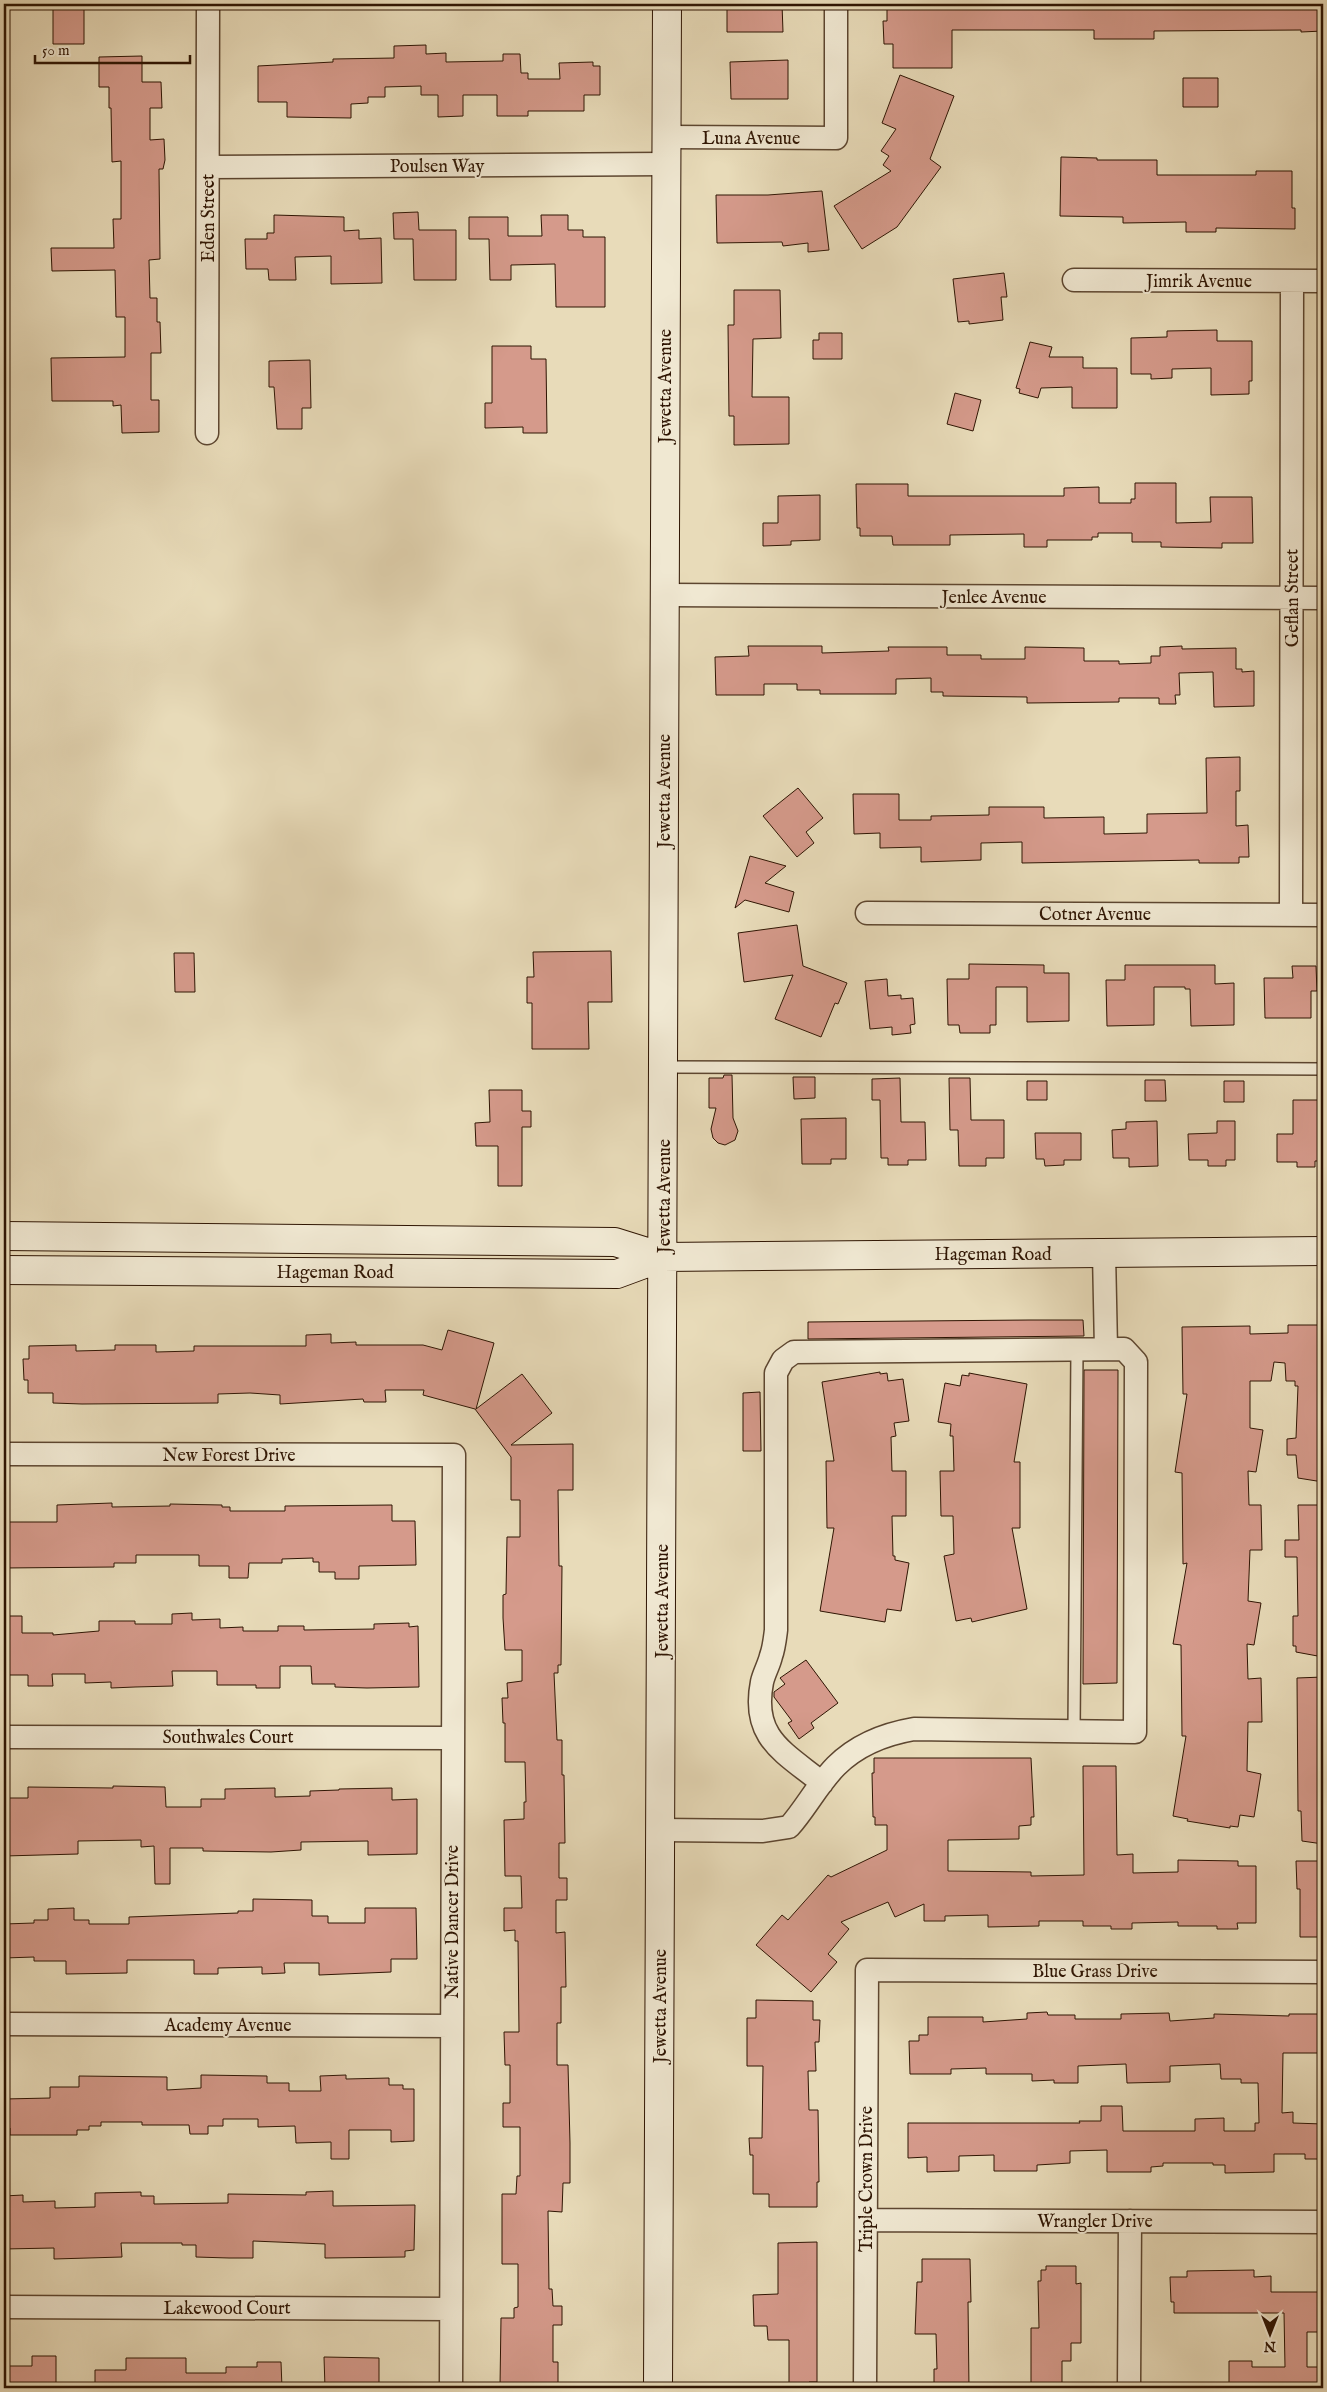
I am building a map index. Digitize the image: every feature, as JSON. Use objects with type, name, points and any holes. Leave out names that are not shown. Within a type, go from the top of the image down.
[{"type":"street","name":"Eden Street","points":[[207,433],[208,4]]},
{"type":"street","name":"Jewetta Avenue","points":[[658,2388],[664,1256],[667,4]]},
{"type":"street","name":"Luna Avenue","points":[[666,137],[836,138],[836,4]]},
{"type":"street","name":"Poulsen Way","points":[[208,167],[666,164]]},
{"type":"street","name":"Jimrik Avenue","points":[[1074,280],[1323,281]]},
{"type":"street","name":"Geflan Street","points":[[1291,914],[1292,281]]},
{"type":"street","name":"Jenlee Avenue","points":[[665,596],[1323,598]]},
{"type":"street","name":"Cotner Avenue","points":[[867,913],[1323,915]]},
{"type":"street","name":"Hageman Road","points":[[4,1236],[615,1242],[664,1256],[1323,1251]]},
{"type":"street","points":[[1104,1253],[1106,1350]]},
{"type":"street","name":"Hageman Road","points":[[4,1270],[617,1274],[664,1256]]},
{"type":"street","points":[[661,1830],[763,1831],[789,1827],[836,1766],[857,1749],[888,1734],[914,1728],[1135,1732],[1136,1362],[1124,1350],[794,1352],[783,1360],[776,1374],[776,1630],[772,1654],[762,1680],[759,1704],[763,1726],[772,1743],[822,1783]]},
{"type":"street","name":"New Forest Drive","points":[[4,1454],[454,1456]]},
{"type":"street","name":"Native Dancer Drive","points":[[450,2388],[454,1456]]},
{"type":"street","name":"Southwales Court","points":[[4,1736],[453,1738]]},
{"type":"street","name":"Blue Grass Drive","points":[[867,1970],[1323,1972]]},
{"type":"street","name":"Triple Crown Drive","points":[[865,2388],[867,1970]]},
{"type":"street","name":"Academy Avenue","points":[[4,2024],[452,2026]]},
{"type":"street","name":"Wrangler Drive","points":[[866,2220],[1323,2222]]},
{"type":"street","points":[[1129,2388],[1130,2221]]},
{"type":"street","name":"Lakewood Court","points":[[4,2307],[451,2309]]},
{"type":"lane","points":[[664,1067],[1323,1069]]},
{"type":"lane","points":[[1074,1731],[1077,1350]]},
{"type":"building","points":[[53,4],[84,4],[84,44],[53,44]]},
{"type":"building","points":[[727,4],[782,4],[783,32],[727,32]]},
{"type":"building","points":[[887,4],[1323,4],[1323,31],[1154,31],[1154,39],[1094,39],[1094,30],[952,30],[952,68],[893,68],[893,44],[884,44],[883,21],[887,21]]},
{"type":"building","points":[[426,45],[426,54],[446,53],[446,62],[503,61],[503,54],[520,54],[521,73],[528,73],[528,79],[560,79],[559,63],[593,62],[593,66],[600,66],[600,95],[584,95],[584,111],[528,111],[528,116],[497,116],[497,95],[463,95],[463,116],[438,117],[438,95],[421,95],[421,86],[385,87],[385,97],[368,97],[368,103],[351,104],[351,118],[287,117],[287,102],[258,102],[258,66],[333,62],[333,59],[394,58],[394,46]]},
{"type":"building","points":[[142,56],[142,82],[161,82],[162,108],[150,108],[150,140],[164,139],[165,160],[163,169],[159,169],[160,259],[149,260],[150,298],[157,298],[157,322],[160,322],[161,353],[151,353],[151,400],[159,400],[159,432],[122,433],[121,405],[113,406],[113,401],[52,401],[51,358],[125,357],[125,317],[116,317],[115,270],[52,271],[51,248],[114,248],[113,219],[121,219],[121,161],[112,162],[109,87],[99,87],[99,57]]},
{"type":"building","points":[[788,60],[788,99],[731,99],[730,62]]},
{"type":"building","points":[[900,75],[954,96],[930,159],[941,167],[897,227],[862,249],[834,206],[891,171],[883,165],[889,156],[881,151],[896,129],[882,123]]},
{"type":"building","points":[[1183,78],[1218,78],[1218,107],[1183,107]]},
{"type":"building","points":[[1061,157],[1097,158],[1097,160],[1157,160],[1157,175],[1256,175],[1256,171],[1292,171],[1292,208],[1295,208],[1295,229],[1216,228],[1216,232],[1186,232],[1186,222],[1123,223],[1123,217],[1060,216]]},
{"type":"building","points":[[822,191],[829,250],[808,252],[808,243],[783,246],[782,242],[717,243],[716,195],[768,195]]},
{"type":"building","points":[[418,212],[419,230],[456,230],[456,280],[414,280],[413,239],[394,239],[393,213]]},
{"type":"building","points":[[274,215],[344,217],[344,231],[359,230],[359,239],[381,238],[382,283],[331,284],[331,256],[295,257],[296,280],[269,280],[268,269],[246,269],[245,239],[267,239],[267,233],[274,233]]},
{"type":"building","points":[[541,215],[568,215],[568,230],[583,230],[583,237],[605,237],[605,307],[556,307],[555,264],[511,265],[511,280],[490,280],[489,239],[469,239],[469,217],[508,217],[508,236],[542,236]]},
{"type":"building","points":[[1004,273],[1007,297],[1001,297],[1003,320],[969,324],[969,321],[958,322],[953,279]]},
{"type":"building","points":[[734,290],[780,290],[781,338],[753,339],[752,397],[789,397],[789,444],[734,445],[734,416],[729,416],[728,325],[734,325]]},
{"type":"building","points":[[1217,330],[1217,341],[1252,341],[1252,381],[1249,381],[1249,394],[1211,395],[1211,368],[1172,369],[1172,378],[1151,379],[1151,374],[1131,374],[1131,338],[1167,337],[1167,331]]},
{"type":"building","points":[[819,333],[842,333],[842,359],[813,359],[813,340],[819,340]]},
{"type":"building","points":[[1030,342],[1052,347],[1049,357],[1083,357],[1083,368],[1117,368],[1117,408],[1072,408],[1072,387],[1041,388],[1038,398],[1019,393],[1020,389],[1016,388]]},
{"type":"building","points":[[492,346],[531,346],[531,359],[546,359],[547,433],[523,433],[523,427],[485,428],[485,403],[492,403]]},
{"type":"building","points":[[310,360],[311,408],[302,408],[302,429],[277,429],[274,387],[269,387],[269,361]]},
{"type":"building","points":[[955,393],[981,400],[973,431],[947,424]]},
{"type":"building","points":[[1135,483],[1176,483],[1176,523],[1211,522],[1210,497],[1252,497],[1253,543],[1222,543],[1222,548],[1161,547],[1161,542],[1132,542],[1132,533],[1098,533],[1098,537],[1092,537],[1092,540],[1047,540],[1047,547],[1024,547],[1024,534],[950,535],[950,545],[893,545],[892,536],[860,536],[860,528],[857,528],[856,484],[908,484],[908,496],[1064,496],[1064,488],[1099,487],[1099,503],[1131,503],[1131,499],[1135,499]]},
{"type":"building","points":[[820,495],[820,540],[791,541],[791,545],[763,546],[763,523],[778,523],[778,496]]},
{"type":"building","points":[[748,646],[822,646],[822,653],[889,651],[888,647],[947,647],[947,655],[981,655],[981,659],[1025,659],[1025,647],[1084,648],[1084,661],[1119,661],[1119,664],[1151,663],[1151,656],[1160,656],[1160,647],[1182,646],[1182,649],[1236,648],[1236,669],[1242,669],[1242,672],[1254,671],[1254,706],[1214,707],[1213,672],[1179,673],[1180,695],[1175,695],[1176,704],[1159,704],[1159,698],[1119,698],[1119,702],[1027,703],[1027,697],[943,696],[943,692],[931,692],[931,678],[896,679],[896,694],[820,694],[820,690],[797,690],[797,684],[764,684],[764,695],[716,695],[715,657],[749,656]]},
{"type":"building","points":[[1240,757],[1240,791],[1236,791],[1236,826],[1248,825],[1249,857],[1239,857],[1239,863],[1199,863],[1199,860],[1022,863],[1022,842],[981,843],[981,860],[921,862],[921,847],[880,848],[880,833],[854,834],[853,794],[899,794],[899,820],[931,820],[931,816],[989,815],[989,807],[1044,807],[1044,818],[1104,817],[1104,834],[1147,833],[1147,814],[1207,813],[1206,758]]},
{"type":"building","points":[[798,788],[823,818],[806,832],[814,843],[797,857],[763,816]]},
{"type":"building","points":[[750,856],[786,866],[765,883],[794,892],[789,912],[745,900],[735,908]]},
{"type":"building","points":[[797,925],[803,966],[847,983],[838,1004],[835,1003],[821,1037],[775,1019],[793,975],[744,982],[738,933]]},
{"type":"building","points":[[611,951],[612,1002],[588,1002],[589,1049],[532,1049],[532,1003],[527,1003],[527,977],[534,977],[533,952]]},
{"type":"building","points":[[174,953],[194,953],[195,992],[175,992]]},
{"type":"building","points":[[969,964],[1044,965],[1044,973],[1069,973],[1069,1021],[1027,1022],[1027,987],[996,987],[996,1025],[990,1025],[990,1033],[960,1033],[959,1025],[948,1025],[947,979],[969,979]]},
{"type":"building","points":[[1125,965],[1215,965],[1215,984],[1234,983],[1234,1025],[1191,1026],[1190,989],[1185,989],[1185,987],[1154,987],[1154,1025],[1107,1026],[1106,980],[1125,980]]},
{"type":"building","points":[[1292,966],[1316,966],[1317,991],[1311,991],[1311,1018],[1265,1018],[1264,978],[1293,978]]},
{"type":"building","points":[[887,979],[888,996],[901,995],[901,999],[913,998],[915,1024],[910,1025],[911,1033],[892,1035],[892,1027],[870,1029],[865,981]]},
{"type":"building","points":[[724,1075],[732,1075],[733,1118],[738,1131],[735,1140],[725,1145],[718,1143],[713,1138],[711,1129],[716,1108],[709,1108],[709,1078],[723,1078]]},
{"type":"building","points":[[793,1077],[815,1077],[815,1098],[794,1099]]},
{"type":"building","points":[[900,1078],[901,1122],[925,1122],[926,1160],[908,1160],[908,1165],[888,1165],[888,1158],[881,1158],[880,1100],[872,1100],[872,1079]]},
{"type":"building","points":[[949,1078],[970,1078],[971,1120],[1004,1120],[1004,1158],[986,1158],[986,1166],[959,1166],[958,1130],[950,1130]]},
{"type":"building","points":[[1145,1080],[1165,1080],[1166,1101],[1145,1101]]},
{"type":"building","points":[[1027,1081],[1047,1081],[1047,1100],[1027,1100]]},
{"type":"building","points":[[1224,1081],[1244,1081],[1244,1102],[1224,1102]]},
{"type":"building","points":[[489,1090],[522,1090],[522,1111],[531,1111],[531,1127],[522,1127],[522,1186],[498,1186],[498,1146],[476,1146],[475,1123],[490,1122]]},
{"type":"building","points":[[1293,1100],[1323,1100],[1323,1161],[1315,1161],[1315,1167],[1297,1167],[1297,1162],[1277,1162],[1277,1134],[1293,1134]]},
{"type":"building","points":[[846,1118],[846,1159],[831,1159],[831,1164],[802,1164],[801,1119]]},
{"type":"building","points":[[1157,1121],[1158,1166],[1129,1167],[1129,1158],[1113,1158],[1112,1130],[1126,1129],[1126,1122]]},
{"type":"building","points":[[1217,1121],[1235,1121],[1235,1160],[1226,1160],[1226,1166],[1208,1166],[1208,1160],[1189,1160],[1188,1134],[1217,1133]]},
{"type":"building","points":[[1035,1133],[1081,1133],[1081,1160],[1064,1160],[1064,1165],[1045,1166],[1044,1159],[1036,1159]]},
{"type":"building","points":[[1083,1320],[1084,1336],[808,1339],[808,1322]]},
{"type":"building","points":[[1288,1325],[1323,1325],[1323,1482],[1298,1478],[1296,1455],[1287,1455],[1287,1439],[1296,1438],[1298,1386],[1295,1386],[1295,1381],[1286,1381],[1285,1363],[1274,1362],[1271,1381],[1250,1381],[1250,1428],[1263,1430],[1256,1472],[1248,1471],[1249,1505],[1261,1505],[1262,1550],[1250,1550],[1248,1601],[1261,1603],[1254,1645],[1247,1644],[1248,1679],[1261,1678],[1262,1722],[1248,1722],[1247,1771],[1261,1774],[1254,1817],[1240,1815],[1238,1827],[1230,1826],[1230,1828],[1187,1821],[1188,1819],[1173,1816],[1186,1736],[1182,1736],[1181,1645],[1173,1644],[1187,1563],[1183,1564],[1182,1473],[1175,1472],[1187,1394],[1183,1394],[1182,1327],[1250,1326],[1250,1334],[1288,1333]]},
{"type":"building","points":[[448,1330],[494,1343],[476,1409],[522,1374],[552,1413],[511,1445],[573,1444],[573,1490],[558,1490],[559,1566],[562,1566],[561,1665],[558,1665],[558,1673],[554,1673],[557,1740],[562,1740],[562,1775],[564,1775],[565,1843],[559,1843],[559,1878],[567,1878],[567,1900],[556,1900],[556,1933],[565,1932],[566,1987],[561,1987],[561,2023],[557,2023],[557,2065],[568,2065],[570,2143],[570,2183],[563,2183],[562,2212],[548,2211],[549,2289],[552,2289],[553,2306],[562,2306],[562,2325],[553,2325],[553,2362],[558,2362],[558,2388],[500,2386],[501,2318],[514,2318],[514,2308],[518,2307],[518,2264],[502,2264],[502,2194],[516,2194],[517,2176],[520,2176],[520,2127],[503,2127],[503,2103],[510,2103],[510,2065],[505,2065],[504,2032],[519,2032],[518,1941],[515,1941],[515,1930],[504,1931],[504,1908],[522,1908],[521,1876],[505,1876],[504,1820],[524,1819],[524,1802],[526,1802],[525,1762],[505,1762],[505,1723],[503,1723],[502,1698],[508,1698],[507,1683],[522,1681],[522,1650],[505,1650],[503,1618],[503,1595],[506,1594],[507,1537],[520,1537],[520,1500],[511,1500],[511,1457],[475,1409],[423,1395],[424,1390],[385,1390],[386,1402],[364,1402],[363,1399],[280,1404],[280,1395],[250,1393],[218,1394],[218,1403],[82,1404],[53,1403],[53,1393],[28,1393],[28,1380],[24,1380],[23,1359],[29,1359],[29,1346],[76,1345],[76,1351],[115,1350],[115,1345],[156,1345],[156,1352],[194,1351],[194,1346],[306,1346],[306,1335],[331,1334],[331,1343],[356,1342],[356,1345],[423,1345],[442,1350]]},
{"type":"building","points":[[1084,1370],[1118,1370],[1117,1683],[1083,1684]]},
{"type":"building","points":[[880,1372],[880,1374],[887,1373],[888,1381],[903,1379],[909,1421],[894,1423],[896,1436],[891,1437],[892,1471],[906,1471],[906,1516],[892,1516],[893,1556],[895,1556],[895,1560],[909,1563],[901,1611],[887,1609],[885,1622],[820,1611],[834,1528],[827,1528],[826,1461],[834,1461],[822,1382]]},
{"type":"building","points":[[969,1373],[1027,1384],[1014,1462],[1020,1462],[1020,1528],[1012,1528],[1027,1609],[972,1622],[971,1618],[956,1621],[944,1556],[954,1554],[953,1516],[941,1516],[940,1471],[954,1471],[953,1436],[950,1436],[951,1424],[938,1422],[945,1383],[960,1386],[962,1375],[969,1376]]},
{"type":"building","points":[[760,1392],[761,1451],[743,1451],[743,1393]]},
{"type":"building","points":[[112,1503],[112,1507],[170,1506],[170,1504],[222,1505],[222,1507],[230,1507],[230,1511],[285,1511],[285,1506],[392,1505],[392,1521],[415,1521],[416,1565],[359,1566],[359,1579],[335,1579],[335,1572],[319,1572],[319,1562],[313,1562],[313,1558],[282,1559],[282,1563],[249,1563],[248,1578],[229,1578],[229,1566],[199,1566],[199,1555],[136,1555],[136,1563],[114,1563],[114,1567],[4,1568],[4,1522],[57,1522],[57,1505]]},
{"type":"building","points":[[1298,1505],[1323,1505],[1323,1657],[1296,1652],[1296,1646],[1293,1646],[1293,1616],[1298,1616],[1297,1557],[1285,1557],[1285,1540],[1299,1540]]},
{"type":"building","points":[[192,1613],[192,1620],[220,1619],[220,1628],[243,1627],[243,1631],[278,1631],[278,1626],[304,1626],[304,1630],[374,1629],[374,1624],[409,1623],[409,1627],[418,1626],[419,1687],[367,1688],[335,1687],[335,1684],[312,1684],[311,1666],[280,1666],[280,1688],[256,1688],[256,1685],[217,1685],[217,1671],[172,1671],[173,1686],[111,1688],[111,1682],[85,1683],[85,1674],[52,1674],[53,1686],[28,1686],[28,1675],[4,1675],[4,1616],[22,1616],[22,1633],[53,1633],[53,1635],[99,1631],[99,1621],[135,1621],[135,1624],[172,1624],[172,1614]]},
{"type":"building","points":[[806,1660],[838,1703],[811,1723],[814,1728],[799,1739],[788,1723],[792,1721],[774,1697],[774,1692],[785,1684],[780,1678]]},
{"type":"building","points":[[1323,1677],[1323,1844],[1302,1841],[1301,1811],[1298,1811],[1297,1678]]},
{"type":"building","points":[[874,1758],[1031,1758],[1034,1817],[1031,1817],[1031,1825],[1019,1826],[1019,1839],[948,1840],[948,1871],[1031,1872],[1031,1876],[1084,1875],[1083,1766],[1116,1766],[1117,1855],[1133,1854],[1133,1873],[1178,1872],[1178,1860],[1238,1861],[1238,1866],[1256,1866],[1256,1923],[1237,1923],[1238,1929],[1217,1929],[1217,1926],[1178,1926],[1178,1922],[1132,1923],[1132,1929],[1111,1929],[1111,1926],[1083,1926],[1083,1921],[1039,1921],[1039,1926],[988,1927],[988,1915],[945,1916],[945,1921],[924,1921],[924,1904],[895,1917],[888,1902],[841,1922],[849,1929],[828,1954],[837,1962],[811,1992],[756,1945],[782,1915],[788,1920],[828,1875],[831,1877],[887,1850],[887,1825],[875,1825],[875,1817],[873,1817],[872,1773],[874,1773]]},
{"type":"building","points":[[113,1786],[165,1787],[166,1807],[201,1807],[201,1799],[225,1799],[225,1789],[275,1788],[275,1797],[310,1796],[310,1791],[392,1788],[392,1800],[417,1799],[417,1854],[368,1855],[368,1841],[301,1842],[301,1850],[271,1852],[203,1851],[203,1848],[170,1848],[170,1884],[155,1884],[154,1846],[141,1847],[141,1840],[78,1841],[78,1854],[4,1856],[4,1798],[28,1798],[28,1787],[113,1788]]},
{"type":"building","points":[[1296,1861],[1323,1861],[1323,1937],[1300,1937],[1300,1889],[1297,1889]]},
{"type":"building","points":[[253,1899],[312,1900],[312,1916],[328,1916],[328,1923],[365,1923],[365,1908],[416,1908],[417,1959],[391,1959],[391,1972],[319,1975],[319,1963],[284,1963],[285,1973],[262,1974],[262,1967],[218,1968],[218,1974],[194,1974],[194,1960],[127,1960],[127,1973],[66,1974],[66,1961],[34,1961],[34,1957],[4,1958],[4,1924],[34,1923],[34,1920],[48,1920],[48,1909],[74,1908],[74,1920],[89,1920],[89,1924],[129,1924],[129,1917],[253,1911]]},
{"type":"building","points":[[756,2000],[813,2001],[813,2020],[820,2020],[819,2042],[815,2042],[816,2071],[808,2071],[809,2110],[818,2110],[819,2182],[817,2182],[817,2207],[769,2207],[769,2194],[753,2194],[753,2155],[750,2155],[749,2138],[762,2138],[763,2066],[747,2066],[747,2018],[756,2018]]},
{"type":"building","points":[[1047,2012],[1048,2015],[1075,2015],[1075,2019],[1121,2019],[1121,2014],[1169,2013],[1170,2021],[1214,2018],[1214,2014],[1289,2016],[1289,2014],[1323,2014],[1323,2053],[1283,2053],[1282,2113],[1293,2112],[1293,2123],[1323,2124],[1323,2157],[1320,2157],[1320,2159],[1305,2159],[1305,2154],[1274,2154],[1274,2172],[1225,2173],[1225,2165],[1213,2165],[1213,2163],[1163,2163],[1163,2166],[1151,2167],[1151,2172],[1107,2172],[1107,2150],[1070,2151],[1070,2163],[1037,2165],[1037,2171],[994,2171],[994,2155],[959,2156],[959,2171],[927,2172],[927,2157],[908,2158],[908,2123],[1080,2123],[1079,2121],[1101,2121],[1101,2106],[1122,2106],[1123,2131],[1195,2131],[1195,2119],[1224,2118],[1224,2131],[1255,2131],[1255,2123],[1259,2123],[1258,2083],[1241,2083],[1241,2079],[1221,2079],[1220,2064],[1170,2066],[1170,2082],[1127,2083],[1126,2064],[1078,2066],[1078,2083],[1054,2083],[1054,2080],[1032,2081],[1032,2074],[986,2074],[986,2068],[951,2069],[951,2074],[910,2074],[909,2041],[919,2041],[919,2035],[928,2035],[928,2017],[983,2017],[983,2022],[1027,2019],[1027,2013]]},
{"type":"building","points":[[201,2075],[267,2076],[267,2083],[289,2083],[289,2091],[321,2091],[320,2076],[346,2075],[346,2079],[389,2078],[389,2085],[403,2085],[403,2089],[414,2089],[414,2141],[391,2142],[391,2130],[349,2130],[349,2159],[331,2159],[331,2142],[296,2143],[295,2126],[258,2127],[258,2119],[223,2119],[223,2126],[208,2126],[208,2134],[190,2134],[189,2125],[142,2125],[142,2122],[101,2122],[101,2126],[89,2126],[89,2130],[77,2130],[77,2135],[10,2135],[10,2128],[4,2128],[4,2099],[50,2098],[50,2087],[79,2087],[79,2076],[167,2077],[167,2090],[201,2088]]},
{"type":"building","points":[[333,2191],[333,2206],[415,2205],[414,2250],[405,2251],[405,2257],[325,2258],[325,2244],[253,2241],[253,2258],[229,2258],[196,2257],[196,2245],[182,2245],[182,2243],[121,2243],[122,2257],[54,2259],[54,2248],[4,2249],[4,2196],[23,2195],[23,2202],[55,2201],[55,2208],[95,2207],[95,2193],[141,2192],[141,2196],[154,2196],[154,2204],[228,2203],[228,2194],[306,2195],[306,2192]]},
{"type":"building","points":[[817,2242],[817,2382],[809,2382],[809,2388],[789,2388],[789,2340],[768,2340],[767,2326],[754,2326],[753,2295],[778,2294],[778,2243]]},
{"type":"building","points":[[922,2259],[970,2259],[971,2302],[968,2302],[969,2388],[934,2388],[934,2369],[937,2369],[936,2334],[915,2334],[917,2282],[922,2282]]},
{"type":"building","points":[[1046,2266],[1076,2266],[1076,2284],[1081,2283],[1081,2343],[1071,2343],[1071,2361],[1062,2361],[1062,2388],[1031,2388],[1031,2328],[1039,2328],[1038,2281],[1041,2281],[1041,2270],[1046,2270]]},
{"type":"building","points":[[1254,2270],[1254,2277],[1271,2276],[1271,2292],[1323,2292],[1323,2332],[1307,2332],[1307,2367],[1323,2367],[1323,2388],[1229,2388],[1229,2361],[1252,2361],[1252,2367],[1285,2367],[1284,2313],[1174,2313],[1174,2302],[1171,2302],[1170,2277],[1187,2277],[1187,2271]]},
{"type":"building","points":[[32,2356],[56,2356],[56,2388],[4,2388],[4,2366],[32,2366]]},
{"type":"building","points":[[324,2357],[379,2358],[379,2388],[325,2388]]},
{"type":"building","points":[[126,2358],[186,2358],[186,2373],[226,2373],[226,2367],[257,2367],[257,2362],[281,2362],[282,2388],[95,2388],[95,2370],[126,2370]]}]
